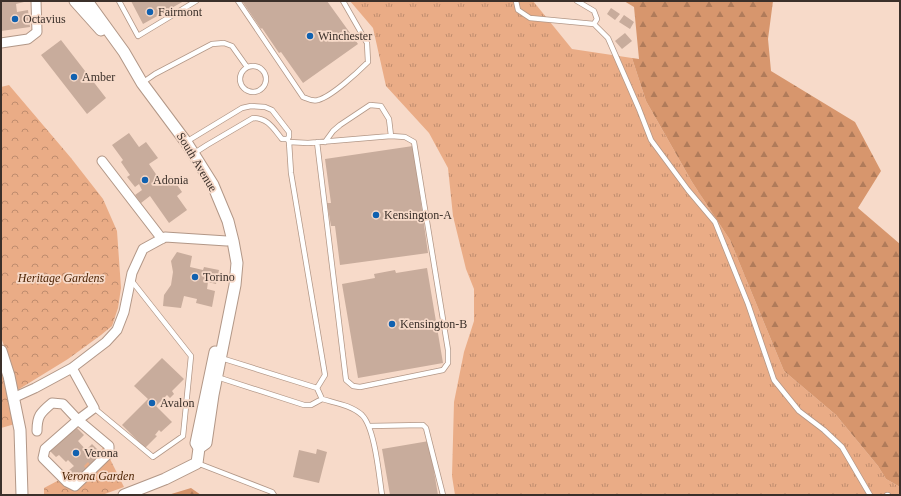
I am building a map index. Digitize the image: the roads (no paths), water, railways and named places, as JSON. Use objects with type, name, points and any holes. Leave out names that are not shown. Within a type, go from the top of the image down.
[{"type":"street","points":[[1,43],[28,39],[36,32],[36,1]]},
{"type":"street","points":[[75,1],[98,26],[135,82],[171,130],[206,184],[225,230],[232,266],[226,309],[210,369],[196,443],[199,448]]},
{"type":"street","name":"South Avenue","points":[[87,1],[124,52],[142,82],[186,142],[213,185],[228,221],[234,241],[237,263],[235,285],[216,377],[206,442],[199,448],[197,463]]},
{"type":"street","points":[[102,161],[162,239]]},
{"type":"street","points":[[14,398],[72,368],[106,342],[117,330],[124,312],[130,279],[143,249],[165,237],[227,241]]},
{"type":"street","points":[[1,351],[9,376],[20,430],[22,495]]},
{"type":"street","points":[[37,431],[37,420],[42,411],[52,403],[63,404],[78,420],[109,446],[109,453],[75,486],[67,482],[43,458],[45,449],[78,420],[94,408],[72,368]]},
{"type":"street","points":[[124,495],[165,479],[197,463]]},
{"type":"lane","points":[[119,1],[138,36],[196,1]]},
{"type":"lane","points":[[238,1],[303,97],[311,100],[318,100],[326,96],[354,77],[368,62],[367,43],[343,1]]},
{"type":"lane","points":[[516,1],[518,10],[530,18],[594,24],[608,38],[640,109],[651,140],[688,190],[715,222],[767,354],[774,380],[799,411],[824,430],[842,447],[870,495]]},
{"type":"lane","points":[[577,1],[594,11],[597,19],[594,24]]},
{"type":"lane","points":[[142,82],[212,44],[224,43],[232,46],[247,67]]},
{"type":"lane","points":[[251,65],[259,67],[265,73],[265,86],[258,91],[249,92],[242,87],[240,82],[241,73],[247,67],[251,65]]},
{"type":"lane","points":[[325,142],[333,131],[340,125],[370,105],[381,106],[389,119],[391,136]]},
{"type":"lane","points":[[186,142],[242,108],[252,106],[265,107],[272,110],[289,132],[288,140],[291,173],[325,375],[317,388]]},
{"type":"lane","points":[[194,154],[253,118],[259,118],[266,121],[282,139],[288,140],[325,142],[391,136],[405,137],[414,142],[448,350],[448,363],[442,370],[360,387],[353,386],[346,380],[317,142]]},
{"type":"lane","points":[[94,408],[153,458],[183,436],[191,356],[130,279]]},
{"type":"lane","points":[[221,358],[317,388],[322,399]]},
{"type":"lane","points":[[216,377],[304,405],[311,405],[322,399],[349,407],[362,415],[369,426],[374,445],[382,495]]},
{"type":"lane","points":[[369,426],[423,425],[426,428],[443,495]]},
{"type":"lane","points":[[197,463],[272,492],[274,495]]},
{"type":"place","name":"Fairmont","points":[[150,12]]},
{"type":"place","name":"Octavius","points":[[15,19]]},
{"type":"place","name":"Winchester","points":[[310,36]]},
{"type":"place","name":"Amber","points":[[74,77]]},
{"type":"place","name":"Adonia","points":[[145,180]]},
{"type":"place","name":"Kensington-A","points":[[376,215]]},
{"type":"place","name":"Torino","points":[[195,277]]},
{"type":"place","name":"Kensington-B","points":[[392,324]]},
{"type":"place","name":"Avalon","points":[[152,403]]},
{"type":"place","name":"Verona","points":[[76,453]]},
{"type":"park label","name":"Heritage Gardens","points":[[61,278]]},
{"type":"park label","name":"Verona Garden","points":[[98,476]]}]
